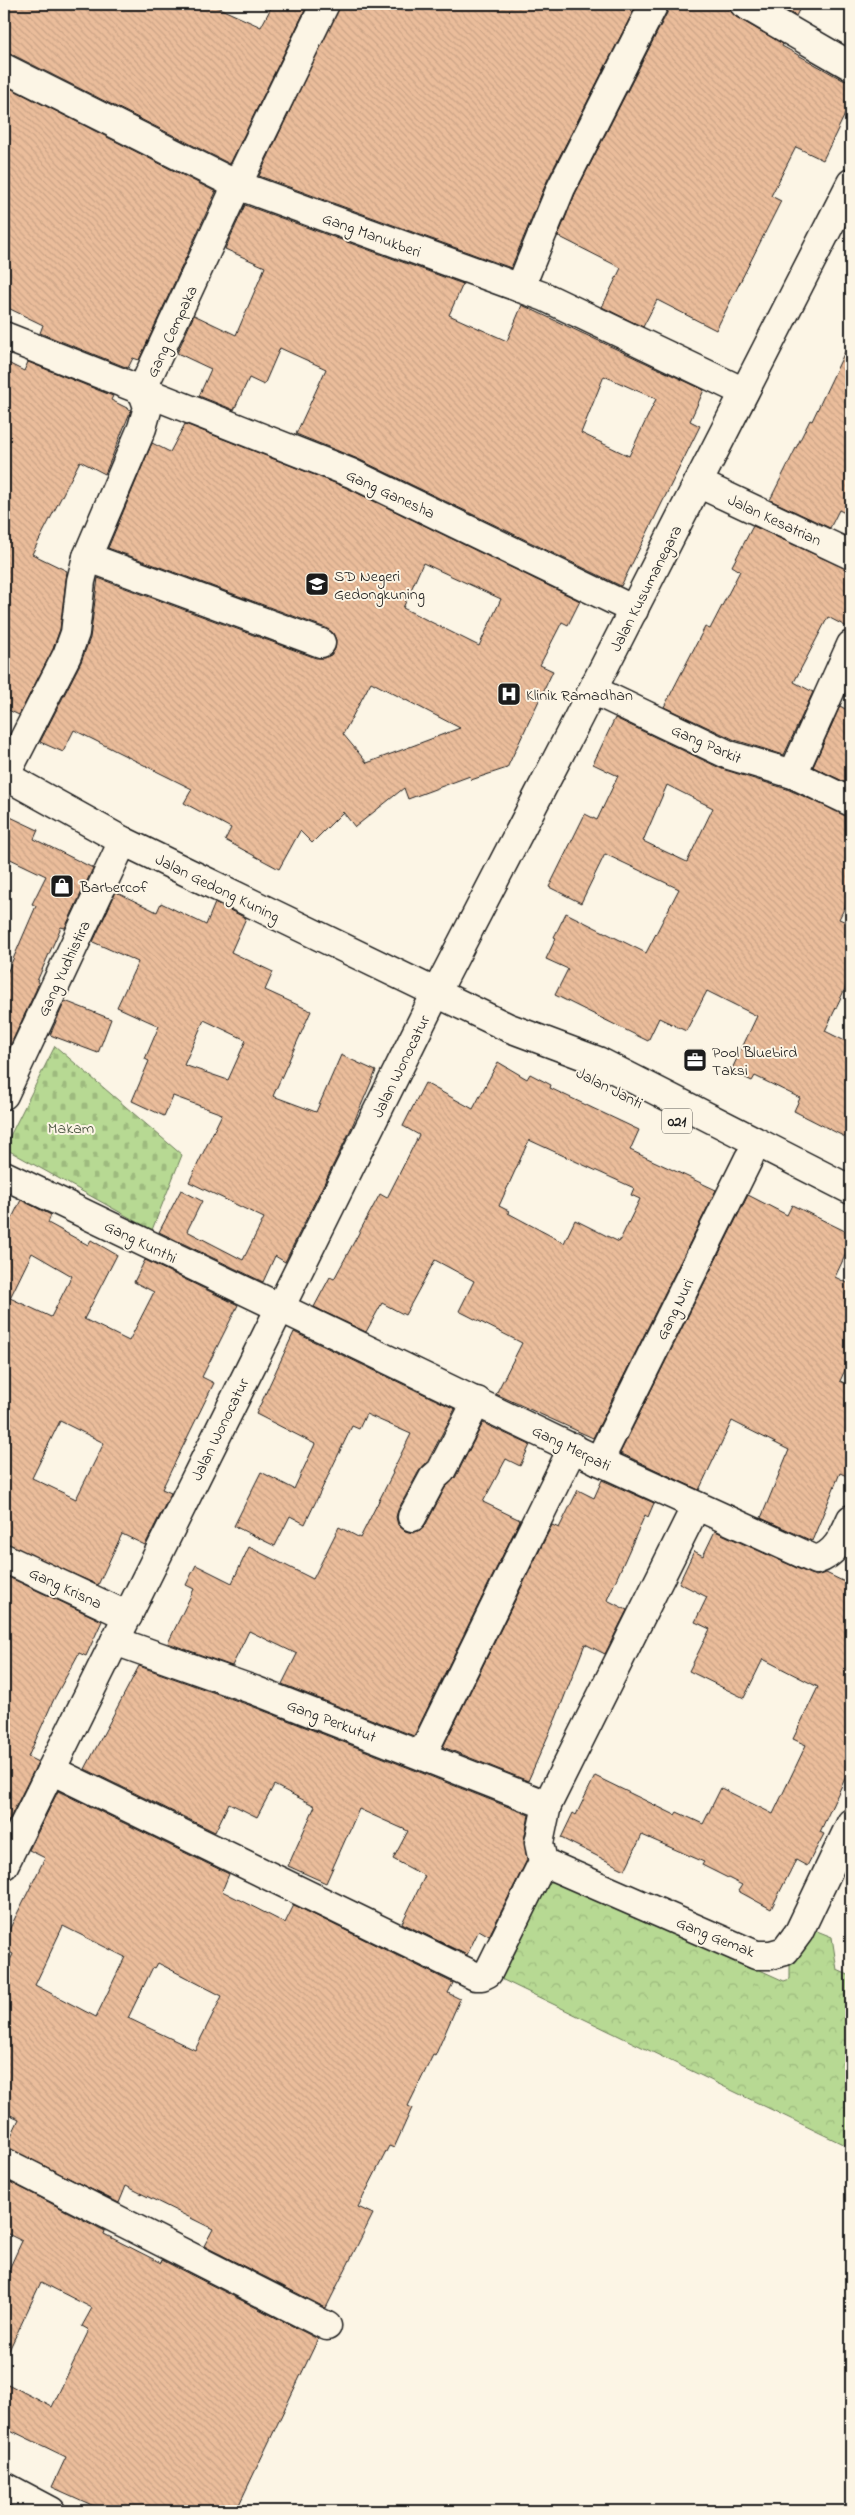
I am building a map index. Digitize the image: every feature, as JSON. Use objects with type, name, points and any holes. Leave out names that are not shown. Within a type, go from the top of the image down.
[{"type":"street","name":"Gang Cempaka","points":[[4,776],[67,655],[75,633],[81,581],[87,557],[142,428],[148,407],[142,390],[237,185],[325,4]]},
{"type":"street","points":[[520,288],[561,188],[654,4]]},
{"type":"street","points":[[744,4],[851,66]]},
{"type":"street","name":"Gang Manukberi","points":[[4,68],[237,185],[545,297],[744,392]]},
{"type":"street","name":"Jalan Kusumanegara","points":[[436,993],[634,610],[851,183]]},
{"type":"street","name":"Gang Ganesha","points":[[4,336],[351,473],[634,610]]},
{"type":"street","name":"Jalan Kesatrian","points":[[698,483],[851,555]]},
{"type":"street","points":[[87,557],[321,643]]},
{"type":"street","points":[[793,774],[851,645]]},
{"type":"street","name":"Gang Parkit","points":[[593,690],[729,755],[793,774],[851,802]]},
{"type":"street","name":"Jalan Gedong Kuning","points":[[4,776],[123,841],[436,993]]},
{"type":"street","name":"Gang Yudhistira","points":[[4,1095],[123,841]]},
{"type":"street","name":"Jalan Janti","points":[[436,993],[507,1027],[598,1061],[851,1190]]},
{"type":"street","name":"Jalan Wonocatur","points":[[4,1865],[436,993]]},
{"type":"street","name":"Jalan Janti","points":[[507,1027],[575,1070],[851,1209]]},
{"type":"street","name":"Gang Nuri","points":[[599,1461],[749,1158]]},
{"type":"street","name":"Gang Kunthi","points":[[4,1174],[279,1307]]},
{"type":"street","name":"Gang Merpati","points":[[279,1307],[599,1461],[816,1560],[825,1558],[835,1550],[851,1519]]},
{"type":"street","points":[[412,1517],[433,1478],[441,1471],[477,1401]]},
{"type":"street","points":[[422,1755],[573,1447]]},
{"type":"street","points":[[51,1770],[475,1976],[482,1976],[488,1973],[543,1862],[539,1843],[547,1805],[696,1506]]},
{"type":"street","name":"Gang Krisna","points":[[4,1558],[128,1616]]},
{"type":"street","name":"Gang Perkutut","points":[[115,1641],[254,1690],[547,1805]]},
{"type":"street","name":"Gang Gemak","points":[[543,1862],[756,1955],[771,1956],[785,1951],[799,1932],[851,1823]]},
{"type":"street","points":[[4,2162],[327,2326]]},
{"type":"street","points":[[4,2486],[51,2511]]},
{"type":"green space","name":"Makam","points":[[55,1046],[182,1155],[152,1230],[4,1148]]},
{"type":"green space","points":[[551,1875],[784,1981],[790,1979],[790,1961],[812,1929],[832,1937],[837,1970],[851,1976],[851,2148],[495,1976]]},
{"type":"building","points":[[4,4],[210,4],[261,27],[273,4],[308,4],[230,164],[4,52]]},
{"type":"building","points":[[340,4],[637,4],[547,181],[511,268],[259,176]]},
{"type":"building","points":[[670,4],[728,4],[730,11],[736,17],[783,44],[782,46],[843,80],[851,82],[851,102],[823,160],[796,147],[771,196],[781,201],[716,330],[657,300],[643,327],[602,307],[621,268],[558,236],[575,194]]},
{"type":"building","points":[[775,4],[802,4],[796,16]]},
{"type":"building","points":[[4,85],[216,192],[139,360],[133,358],[128,368],[40,333],[43,325],[4,306]]},
{"type":"building","points":[[245,205],[463,284],[449,315],[507,341],[522,305],[704,390],[690,421],[700,426],[621,586],[358,459],[296,434],[326,369],[280,348],[264,385],[249,378],[234,410],[199,396],[211,369],[177,353],[194,315],[236,335],[265,267],[225,249]],"holes":[[[604,376],[656,399],[629,456],[581,433]]]},
{"type":"building","points":[[851,339],[851,516],[839,510],[830,528],[770,500],[810,420],[812,421]]},
{"type":"building","points":[[4,361],[24,371],[28,362],[113,396],[111,400],[131,410],[105,474],[80,461],[32,554],[67,571],[60,629],[53,649],[19,715],[4,708]]},
{"type":"building","points":[[185,424],[345,487],[580,601],[568,625],[562,622],[540,665],[553,671],[507,768],[471,780],[470,776],[408,799],[404,788],[355,827],[343,812],[312,843],[300,831],[279,869],[225,840],[231,828],[184,803],[192,789],[74,730],[63,752],[40,742],[81,662],[90,638],[98,578],[316,658],[324,658],[331,655],[335,649],[336,640],[333,633],[326,628],[108,548],[152,443],[170,452]],"holes":[[[423,563],[501,599],[479,646],[403,608]],[[371,682],[460,728],[367,763],[343,734]]]},
{"type":"building","points":[[753,526],[851,571],[851,629],[828,617],[794,682],[813,692],[784,755],[735,740],[664,707],[705,627],[710,629],[740,571],[732,566]]},
{"type":"building","points":[[840,706],[851,712],[851,785],[813,767]]},
{"type":"building","points":[[615,718],[722,769],[787,789],[851,817],[851,895],[839,919],[851,924],[851,976],[825,1031],[851,1044],[851,1140],[794,1111],[800,1098],[755,1076],[752,1081],[731,1071],[757,1016],[707,991],[686,1031],[659,1018],[648,1041],[555,995],[568,969],[546,959],[566,913],[646,953],[679,889],[605,854],[581,903],[549,887],[585,814],[597,820],[618,776],[593,764]],"holes":[[[667,785],[713,808],[687,862],[643,841]]]},
{"type":"building","points":[[4,814],[38,830],[34,839],[93,868],[65,928],[61,927],[37,981],[39,982],[36,990],[4,1059],[4,980],[36,906],[32,904],[46,876],[4,856]]},
{"type":"building","points":[[116,892],[157,912],[161,903],[206,925],[215,903],[246,918],[231,952],[273,972],[265,990],[311,1011],[273,1096],[316,1112],[341,1055],[376,1071],[350,1131],[285,1262],[275,1256],[263,1282],[159,1232],[181,1190],[202,1201],[187,1231],[243,1260],[264,1218],[189,1182],[222,1114],[173,1096],[164,1116],[132,1101],[149,1061],[145,1059],[159,1026],[117,1007],[138,962],[93,942]],"holes":[[[204,1020],[246,1040],[228,1080],[184,1065]]]},
{"type":"building","points":[[65,1001],[111,1019],[98,1053],[50,1035]]},
{"type":"building","points":[[498,1062],[527,1079],[530,1074],[551,1085],[550,1088],[639,1130],[630,1150],[716,1190],[593,1438],[496,1394],[522,1343],[459,1311],[474,1281],[435,1260],[405,1315],[382,1303],[366,1332],[314,1307],[330,1277],[334,1279],[380,1194],[387,1198],[419,1135],[403,1126],[425,1083],[473,1109]],"holes":[[[529,1140],[634,1188],[631,1195],[640,1199],[619,1242],[575,1220],[564,1243],[508,1213],[509,1211],[499,1206]]]},
{"type":"building","points":[[748,1195],[787,1215],[792,1205],[851,1234],[851,1243],[835,1277],[851,1285],[851,1357],[840,1381],[851,1386],[851,1478],[840,1473],[812,1541],[761,1518],[789,1450],[732,1421],[699,1490],[620,1453]]},
{"type":"building","points":[[21,1200],[51,1215],[48,1223],[88,1245],[91,1240],[117,1255],[84,1319],[129,1341],[154,1292],[134,1282],[145,1260],[238,1305],[202,1377],[214,1383],[162,1489],[171,1493],[145,1545],[122,1534],[98,1585],[4,1543],[4,1234]],"holes":[[[32,1253],[72,1276],[51,1317],[10,1298]],[[60,1421],[104,1443],[76,1499],[32,1478]]]},
{"type":"building","points":[[294,1332],[455,1409],[428,1461],[419,1471],[398,1510],[396,1517],[398,1525],[405,1531],[413,1533],[420,1530],[426,1524],[445,1488],[455,1478],[483,1423],[530,1445],[520,1466],[506,1459],[483,1502],[520,1520],[414,1736],[282,1684],[297,1654],[249,1631],[232,1666],[168,1643],[194,1589],[186,1585],[196,1565],[232,1583],[249,1547],[313,1579],[339,1527],[360,1538],[411,1434],[366,1414],[359,1429],[352,1426],[305,1524],[290,1516],[275,1546],[234,1526],[261,1472],[294,1489],[315,1444],[256,1414]]},
{"type":"building","points":[[602,1480],[654,1503],[648,1517],[645,1515],[607,1600],[627,1610],[605,1654],[585,1644],[556,1718],[528,1781],[443,1747],[552,1525],[559,1528],[578,1490],[594,1498]]},
{"type":"building","points":[[715,1531],[810,1574],[816,1576],[826,1573],[851,1585],[851,1766],[820,1832],[824,1834],[807,1866],[796,1860],[771,1909],[738,1891],[742,1885],[702,1865],[704,1862],[642,1835],[625,1870],[561,1838],[573,1813],[576,1815],[595,1776],[675,1815],[677,1812],[703,1824],[721,1788],[773,1814],[806,1745],[793,1739],[818,1687],[763,1659],[744,1698],[689,1671],[710,1629],[695,1622],[707,1597],[679,1583],[694,1551],[703,1556]]},
{"type":"building","points":[[4,1575],[102,1621],[86,1656],[79,1653],[54,1699],[28,1757],[38,1762],[4,1830]]},
{"type":"building","points":[[139,1666],[249,1705],[529,1815],[524,1840],[527,1860],[489,1936],[479,1930],[467,1955],[402,1923],[425,1876],[393,1859],[408,1831],[359,1809],[326,1883],[288,1866],[315,1806],[274,1785],[257,1817],[229,1803],[215,1832],[85,1769]]},
{"type":"building","points":[[58,1791],[229,1874],[222,1891],[285,1923],[294,1905],[453,1983],[448,1993],[460,1999],[435,2056],[433,2055],[408,2106],[412,2108],[394,2148],[389,2146],[358,2207],[373,2214],[326,2308],[204,2246],[213,2229],[126,2186],[119,2203],[6,2147],[19,2119],[4,2112],[4,1973],[13,1954],[4,1949],[4,1940],[45,1858],[29,1850]],"holes":[[[63,1926],[125,1957],[96,2017],[35,1985]],[[158,1963],[222,1996],[195,2050],[128,2018],[153,1967],[155,1968]]]},
{"type":"building","points":[[4,2179],[105,2231],[104,2234],[161,2263],[162,2260],[318,2339],[236,2511],[105,2511],[52,2487],[66,2457],[4,2427],[4,2382],[52,2407],[89,2330],[82,2326],[92,2308],[41,2282],[4,2361],[4,2280],[22,2241],[4,2232]]},
{"type":"place","name":"SD Negeri Gedongkuning","points":[[317,584]]},
{"type":"place","name":"Klinik Ramadhan","points":[[509,694]]},
{"type":"place","name":"Barbercof","points":[[62,886]]},
{"type":"place","name":"Pool Bluebird Taksi","points":[[695,1060]]}]
